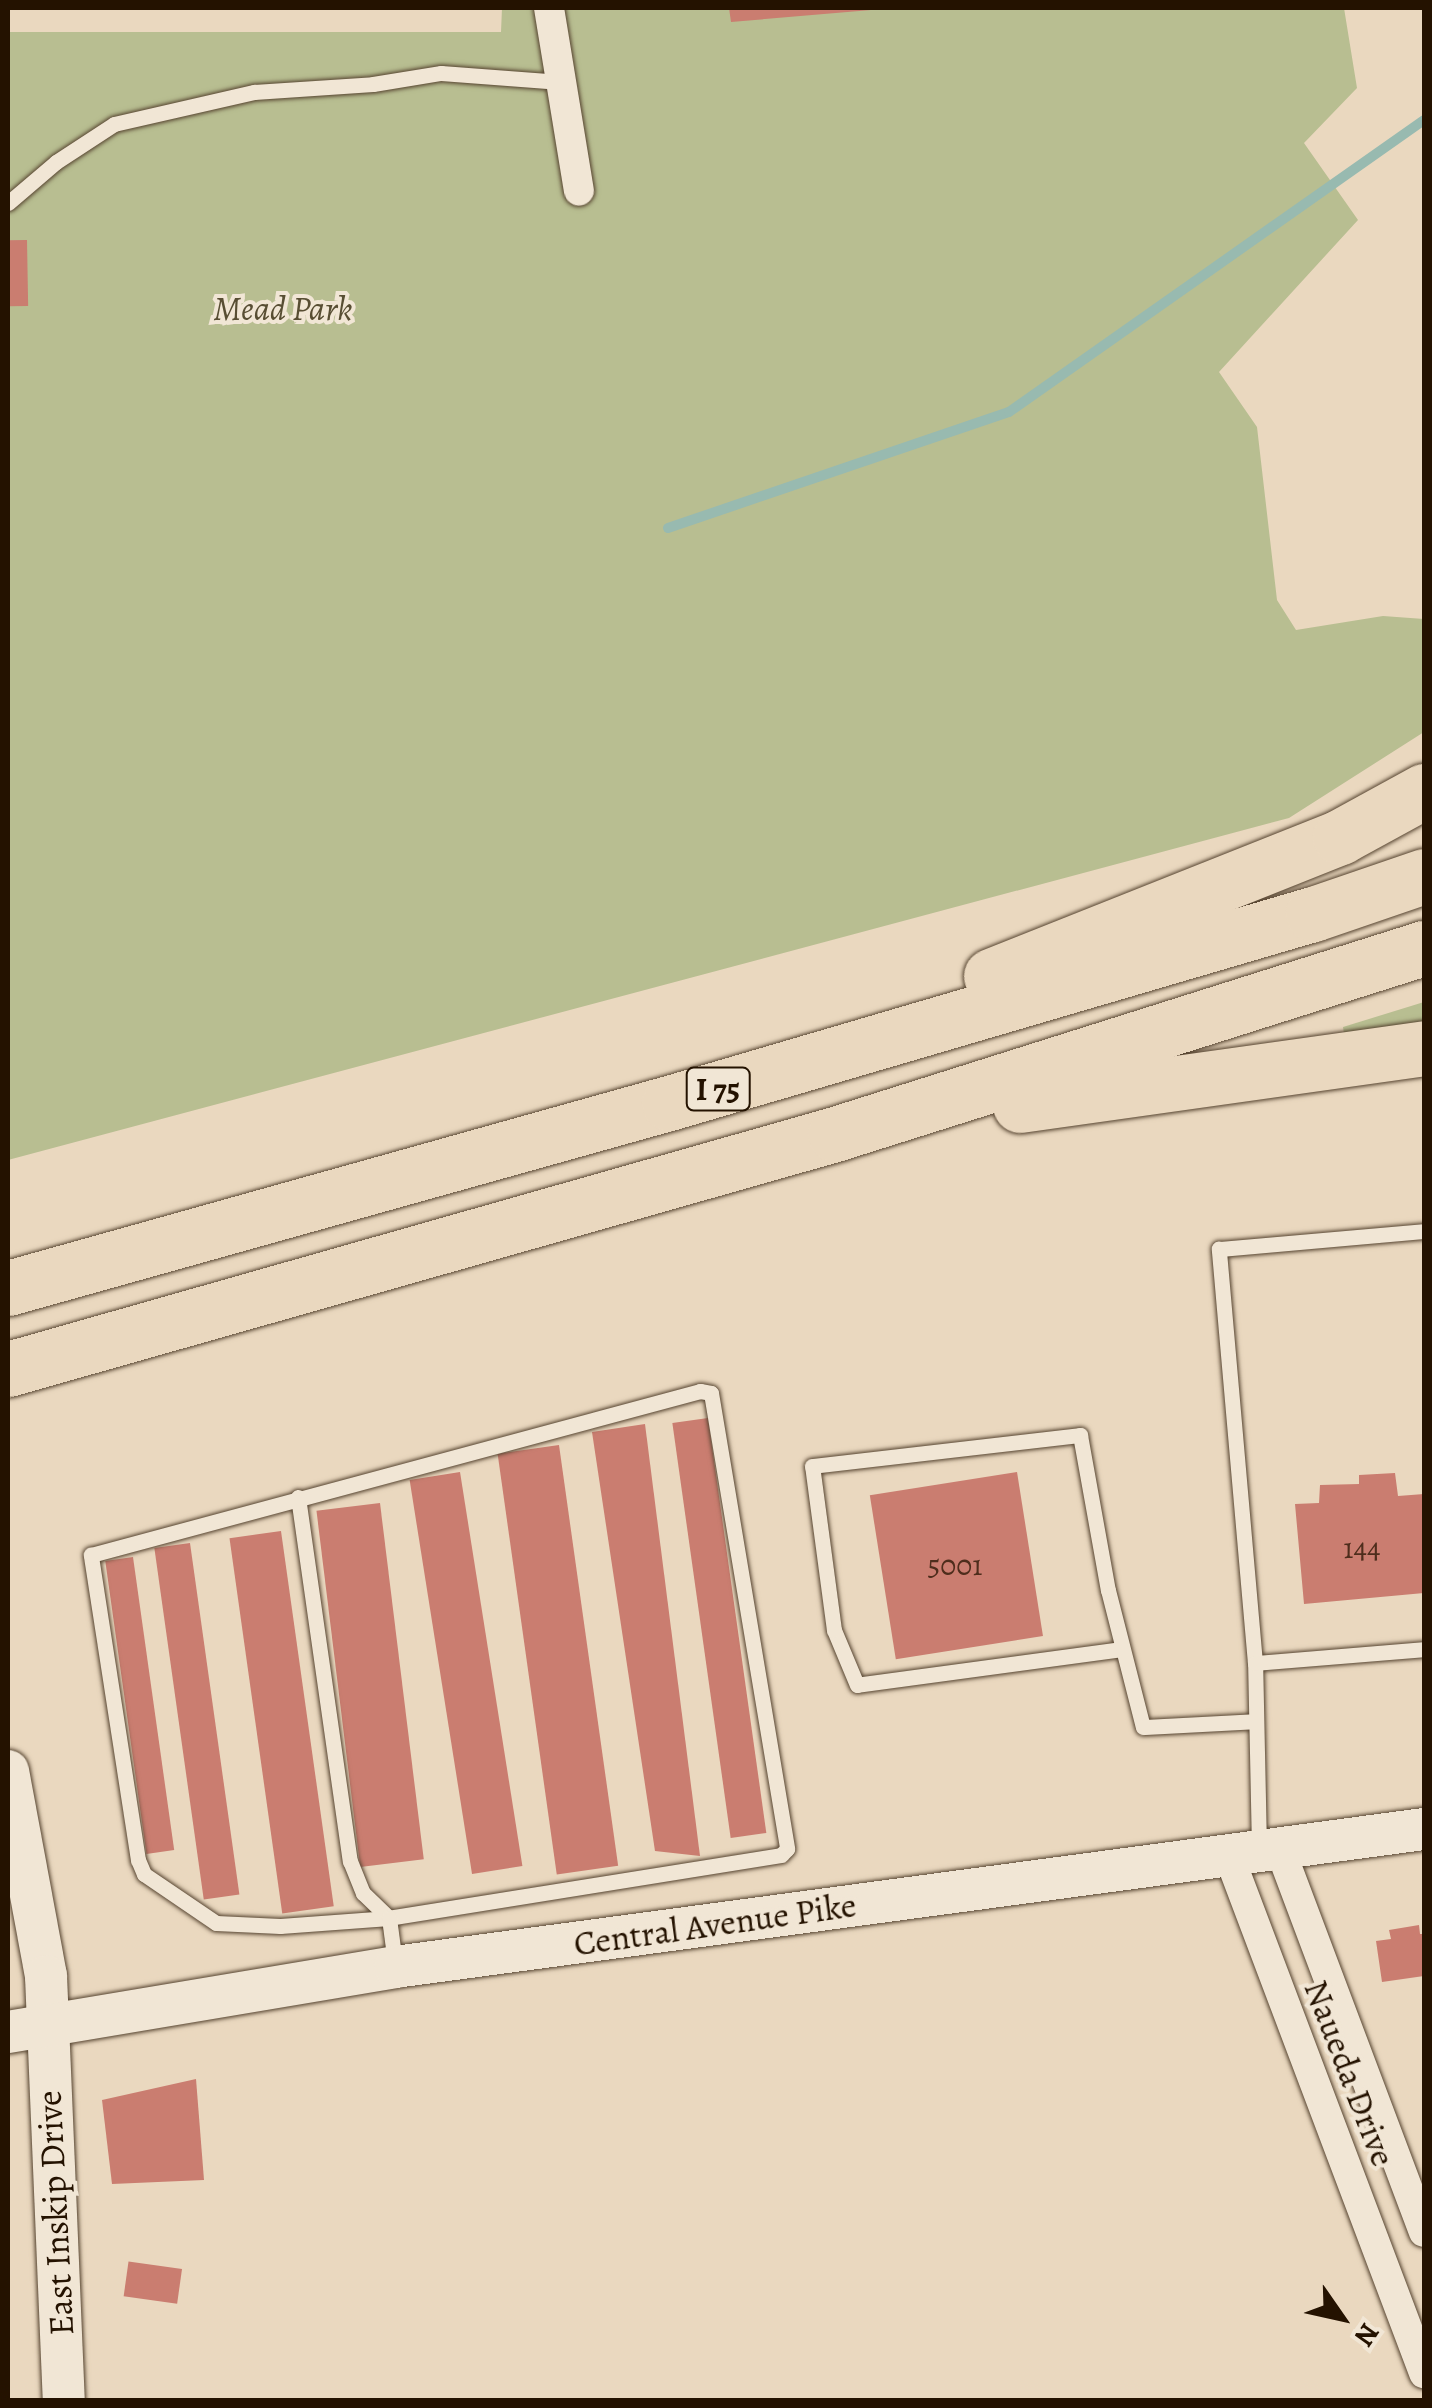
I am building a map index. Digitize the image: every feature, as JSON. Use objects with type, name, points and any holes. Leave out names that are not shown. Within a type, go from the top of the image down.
[{"type":"highway","points":[[669,1103],[1340,837],[1424,792]]},
{"type":"highway","name":"I 75","points":[[8,1288],[669,1103],[1294,920],[1424,876]]},
{"type":"highway","name":"I 75","points":[[8,1369],[835,1134],[1424,948]]},
{"type":"highway","points":[[835,1134],[1243,1070],[1424,1048]]},
{"type":"main road","name":"East Inskip Drive","points":[[11,1795],[46,1976],[27,2029],[64,2400]]},
{"type":"main road","name":"Central Avenue Pike","points":[[27,2029],[395,1966],[1424,1829]]},
{"type":"street","points":[[549,8],[579,191]]},
{"type":"street","name":"Naueda Drive","points":[[1256,1852],[1424,2232]]},
{"type":"street","name":"Naueda Drive","points":[[1256,1852],[1424,2373]]},
{"type":"lane","points":[[8,203],[56,162],[114,124],[254,92],[373,84],[441,73],[561,82]]},
{"type":"lane","points":[[1256,1852],[1254,1663],[1219,1249],[1424,1231]]},
{"type":"lane","points":[[700,1391],[711,1393],[788,1849],[781,1856],[389,1918],[280,1926],[216,1924],[203,1917],[144,1874],[138,1860],[89,1560],[94,1550],[298,1497],[700,1391]]},
{"type":"lane","points":[[1122,1649],[857,1685],[834,1630],[812,1466],[1080,1435],[1122,1649],[1142,1727],[1256,1721]]},
{"type":"lane","points":[[298,1497],[350,1862],[363,1893],[389,1918],[395,1966]]},
{"type":"lane","points":[[1254,1663],[1424,1648]]},
{"type":"green space","name":"Mead Park","points":[[502,8],[1344,8],[1357,88],[1304,143],[1358,220],[1219,372],[1257,427],[1277,600],[1296,630],[1383,616],[1424,619],[1424,732],[1289,818],[8,1160],[8,32],[501,32]]},
{"type":"green space","points":[[1424,1002],[1424,1021],[1344,1034],[1343,1027]]},
{"type":"building","points":[[729,8],[870,8],[871,10],[731,22]]},
{"type":"building","points":[[8,240],[27,240],[28,306],[9,306]]},
{"type":"building","points":[[708,1418],[766,1833],[731,1838],[672,1423]]},
{"type":"building","points":[[645,1424],[700,1856],[655,1851],[592,1432]]},
{"type":"building","points":[[559,1445],[618,1866],[557,1874],[498,1454]]},
{"type":"building","points":[[460,1472],[522,1866],[472,1874],[410,1480]]},
{"type":"building","points":[[1017,1472],[1043,1636],[896,1659],[870,1495]]},
{"type":"building","points":[[1395,1473],[1398,1496],[1424,1494],[1424,1593],[1304,1604],[1295,1504],[1319,1503],[1320,1485],[1359,1484],[1359,1475]]},
{"type":"building","points":[[380,1503],[424,1859],[360,1867],[316,1511]]},
{"type":"building","points":[[281,1531],[334,1906],[282,1914],[230,1538]]},
{"type":"building","points":[[190,1543],[239,1895],[204,1900],[154,1548]]},
{"type":"building","points":[[133,1557],[174,1850],[146,1854],[105,1561]]},
{"type":"building","points":[[1419,1925],[1420,1934],[1424,1934],[1424,1976],[1382,1982],[1376,1941],[1391,1939],[1389,1930]]},
{"type":"building","points":[[196,2079],[204,2180],[112,2184],[102,2100]]},
{"type":"building","points":[[129,2261],[182,2269],[177,2304],[124,2296]]},
{"type":"waterway","points":[[668,528],[1009,412],[1424,120]]}]
